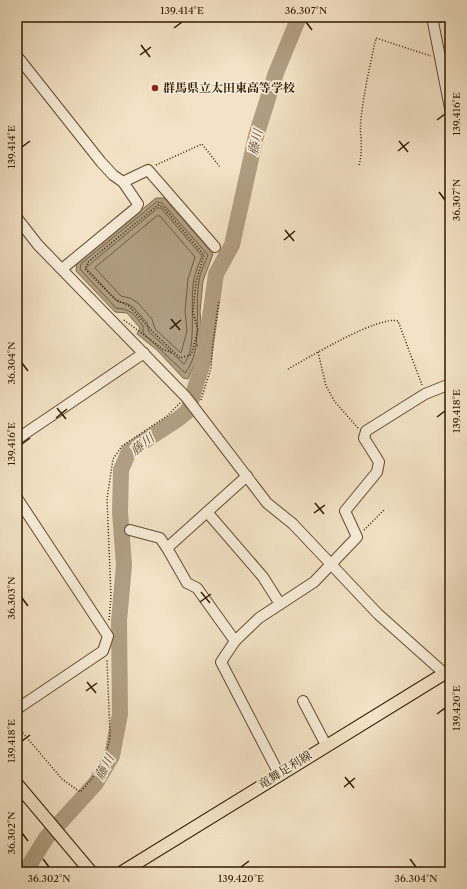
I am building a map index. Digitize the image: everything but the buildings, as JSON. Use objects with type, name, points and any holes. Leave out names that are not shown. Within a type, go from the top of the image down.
[{"type":"main road","name":"竜舞足利線","points":[[122,872],[447,671]]},
{"type":"main road","points":[[17,784],[91,872]]},
{"type":"street","points":[[432,17],[450,108]]},
{"type":"street","points":[[17,56],[112,175],[124,182],[138,204],[136,208],[62,270]]},
{"type":"street","points":[[124,182],[148,170],[215,247]]},
{"type":"street","points":[[17,218],[38,245],[187,398],[267,503],[293,524],[378,614],[447,671]]},
{"type":"street","points":[[17,439],[144,353]]},
{"type":"street","points":[[279,774],[221,662],[235,641],[259,618],[314,582],[357,537],[344,511],[377,472],[379,462],[364,438],[364,434],[425,394],[450,384]]},
{"type":"street","points":[[167,548],[247,476]]},
{"type":"street","points":[[17,498],[108,636],[103,651],[17,708]]},
{"type":"street","points":[[207,512],[263,576],[280,604]]},
{"type":"street","points":[[130,530],[160,538],[187,583],[197,588],[235,641]]},
{"type":"street","points":[[303,701],[326,745]]},
{"type":"path","points":[[359,165],[363,153],[360,128],[362,102],[376,38],[440,59]]},
{"type":"path","points":[[148,170],[178,154],[202,144],[220,167]]},
{"type":"path","points":[[123,320],[125,319],[164,350],[175,353],[180,358],[190,355],[192,352],[198,330],[193,312],[196,282],[204,255],[163,207],[158,205],[88,262],[86,269],[114,299],[130,306],[152,332],[175,353]]},
{"type":"path","points":[[197,410],[211,368],[219,300]]},
{"type":"path","points":[[288,369],[318,352],[374,325],[392,319],[398,321],[425,394]]},
{"type":"path","points":[[318,352],[326,386],[335,402],[364,434]]},
{"type":"path","points":[[109,620],[111,597],[107,499],[113,459],[122,446],[167,416],[187,398]]},
{"type":"path","points":[[357,537],[384,510]]},
{"type":"path","points":[[17,726],[62,779],[80,792],[92,779],[108,749],[110,736],[107,659],[103,651]]},
{"type":"water","points":[[156,198],[164,198],[213,254],[203,281],[200,312],[202,331],[197,358],[188,379],[183,378],[157,350],[137,334],[140,328],[127,313],[115,312],[76,271],[77,262]]},
{"type":"waterway","name":"藤川","points":[[25,872],[46,838],[96,783],[112,756],[120,714],[119,621],[124,565],[120,512],[121,470],[129,451],[188,411],[204,359],[216,274],[232,245],[256,136],[276,73],[299,17]]},
{"type":"waterway","points":[[197,345],[206,349]]},
{"type":"waterway","name":"藤川","points":[[193,383],[197,387]]},
{"type":"place","name":"群馬県立太田東高等学校","points":[[155,88]]}]
